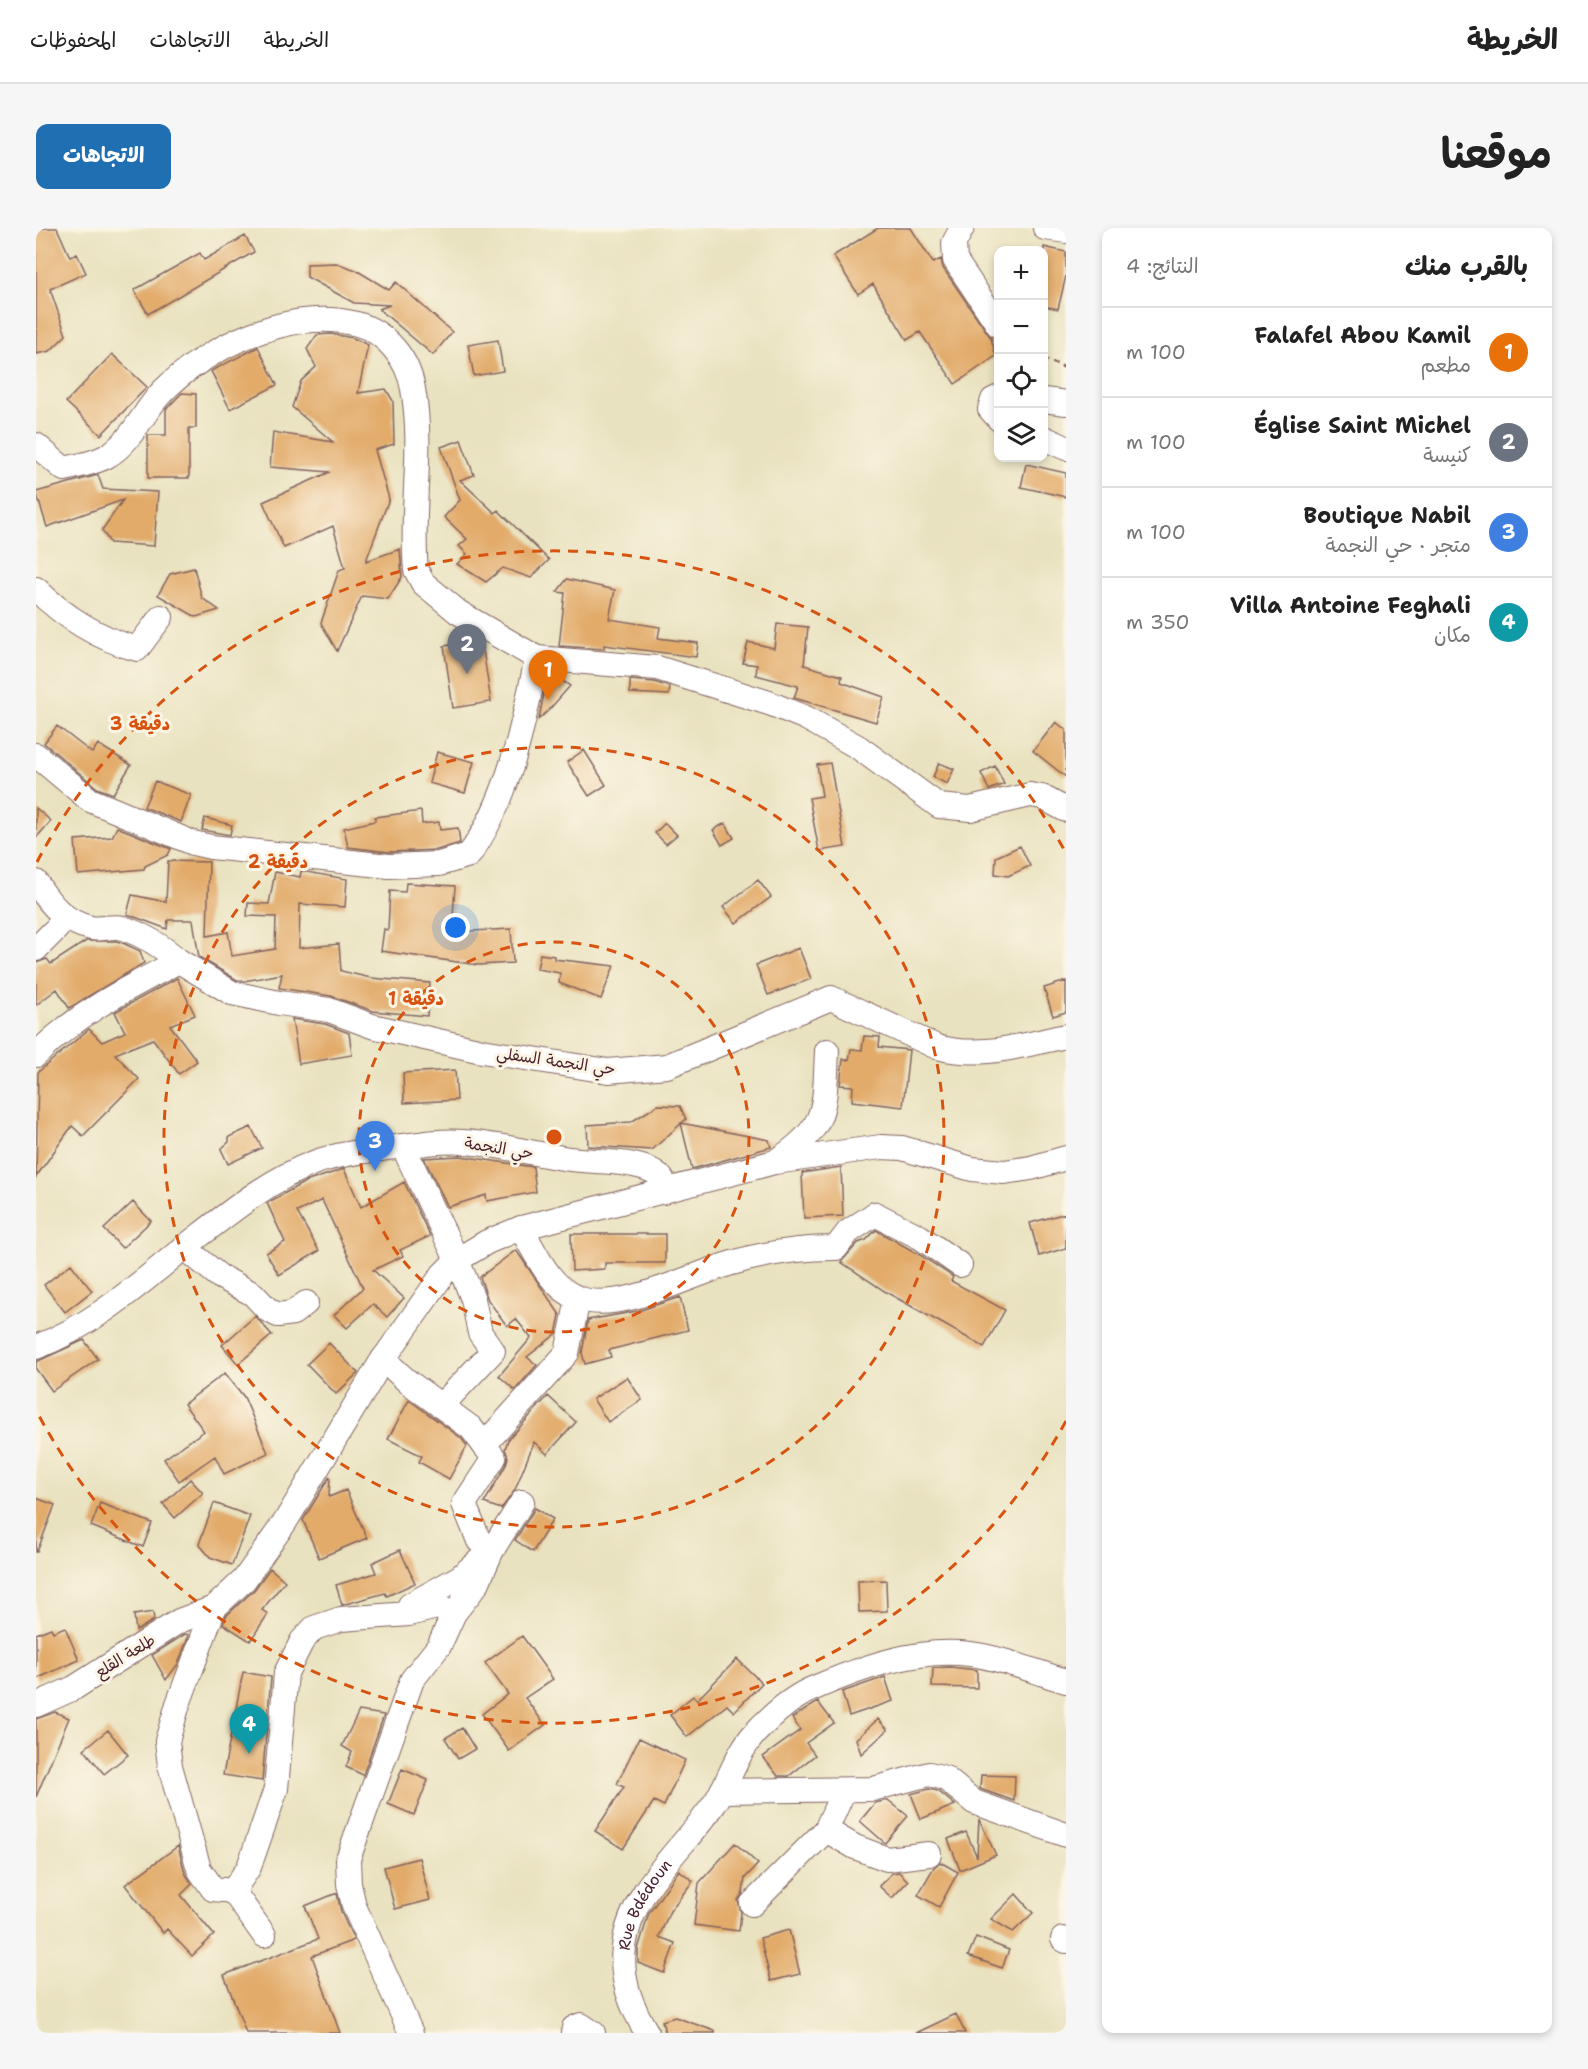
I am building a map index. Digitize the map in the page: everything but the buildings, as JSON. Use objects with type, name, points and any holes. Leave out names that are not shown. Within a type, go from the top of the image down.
[{"type":"street","points":[[962,228],[954,243],[955,260],[994,318]]},
{"type":"street","points":[[1045,228],[1066,231]]},
{"type":"street","points":[[36,470],[64,469],[107,456],[118,447],[163,391],[219,349],[254,333],[309,320],[343,320],[366,327],[385,337],[398,353],[413,387],[416,417],[416,570],[423,583],[458,612],[537,658],[657,668],[769,703],[806,718],[858,747],[939,806],[970,808],[1030,795],[1042,797],[1066,810]]},
{"type":"street","points":[[994,400],[990,409],[994,413]]},
{"type":"street","points":[[1048,401],[1066,403]]},
{"type":"street","points":[[1048,440],[1066,448]]},
{"type":"street","points":[[36,445],[64,469]]},
{"type":"street","points":[[36,589],[52,605],[112,643],[137,649],[161,617]]},
{"type":"street","points":[[36,755],[90,800],[193,843],[233,851],[389,866],[447,863],[469,855],[494,810],[524,724],[537,658]]},
{"type":"street","points":[[36,882],[46,899],[64,916],[57,928],[36,949]]},
{"type":"street","name":"حي النجمة السفلي","points":[[64,916],[92,928],[121,927],[161,946],[179,961],[232,993],[279,1004],[329,1010],[372,1026],[482,1051],[608,1071],[668,1066],[831,998],[937,1047],[953,1051],[992,1052],[1066,1036]]},
{"type":"street","points":[[36,1055],[58,1032],[87,1012],[179,961]]},
{"type":"street","points":[[775,1162],[797,1147],[816,1127],[822,1112],[827,1051]]},
{"type":"street","name":"حي النجمة","points":[[36,1347],[72,1329],[126,1295],[250,1199],[284,1178],[314,1163],[366,1150],[460,1142],[586,1162],[642,1166],[657,1172],[662,1179],[663,1192]]},
{"type":"street","points":[[403,1146],[457,1260],[473,1299],[480,1333],[493,1351],[441,1406]]},
{"type":"street","points":[[264,1935],[233,1891],[213,1889],[199,1869],[170,1766],[167,1742],[175,1712],[214,1608],[244,1580],[285,1522],[383,1359],[443,1274],[457,1260],[487,1242],[521,1228],[775,1162],[881,1147],[902,1148],[972,1169],[1004,1172],[1031,1168],[1066,1158]]},
{"type":"street","points":[[521,1228],[552,1278],[565,1291],[578,1299],[594,1302],[675,1285],[734,1262],[803,1248],[836,1248],[848,1232],[875,1214],[920,1237],[960,1265]]},
{"type":"street","points":[[184,1248],[219,1276],[253,1294],[268,1310],[278,1315],[293,1313],[306,1303]]},
{"type":"street","points":[[484,1445],[567,1353],[578,1299]]},
{"type":"street","points":[[383,1359],[471,1428],[494,1458],[464,1504],[479,1541],[492,1550]]},
{"type":"street","points":[[411,2033],[354,1906],[349,1884],[348,1858],[412,1680],[439,1646],[454,1613],[477,1584],[492,1550],[522,1502]]},
{"type":"street","points":[[389,1615],[460,1577],[492,1550]]},
{"type":"street","points":[[233,1891],[249,1868],[276,1789],[286,1672],[298,1648],[314,1628],[325,1623],[410,1614],[437,1607],[454,1613]]},
{"type":"street","name":"طلعة القلع","points":[[36,1705],[74,1688],[179,1621],[214,1608]]},
{"type":"street","name":"Rue Bdédoun","points":[[646,2033],[634,2012],[626,1983],[624,1947],[628,1930],[648,1888],[722,1791],[743,1748],[782,1708],[812,1689],[878,1666],[929,1654],[969,1653],[1066,1681]]},
{"type":"street","points":[[722,1791],[873,1788],[929,1774],[951,1782],[974,1802],[1066,1835]]},
{"type":"street","points":[[752,1904],[826,1830],[844,1790]]},
{"type":"street","points":[[826,1830],[855,1847],[887,1859],[929,1854]]},
{"type":"street","points":[[573,2033],[574,2028],[581,2025],[593,2033]]},
{"type":"path","points":[[1048,361],[1066,368]]},
{"type":"place","name":"Église Saint Michel","points":[[467,674]]},
{"type":"place","name":"Falafel Abou Kamil","points":[[548,700]]},
{"type":"place","name":"Boutique Nabil","points":[[375,1171]]},
{"type":"place","name":"Villa Antoine Feghali","points":[[249,1754]]}]
